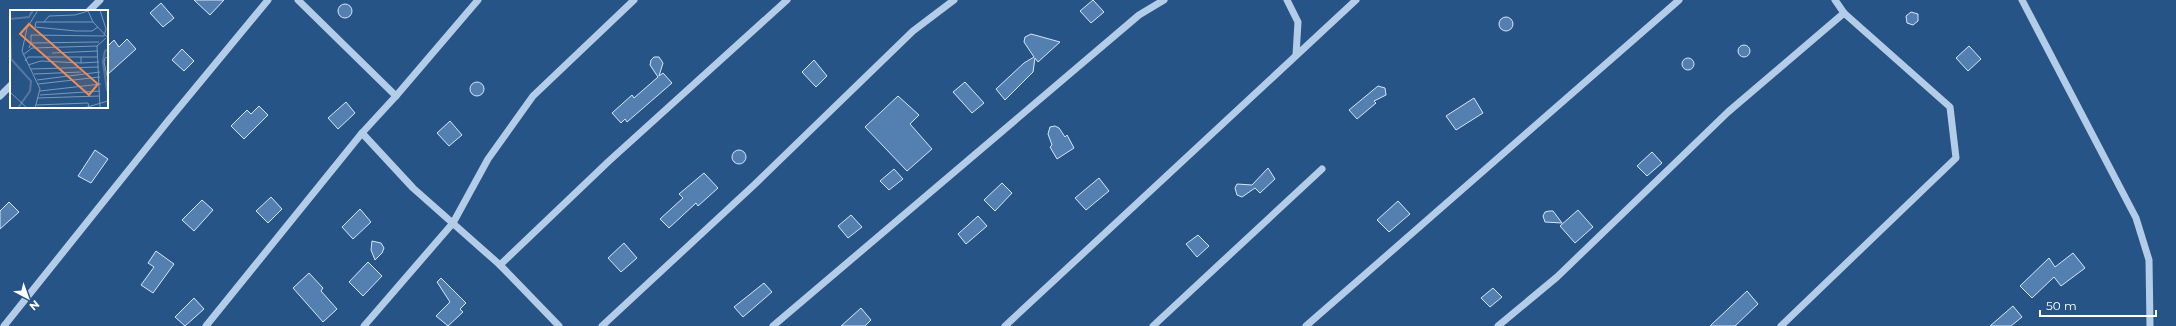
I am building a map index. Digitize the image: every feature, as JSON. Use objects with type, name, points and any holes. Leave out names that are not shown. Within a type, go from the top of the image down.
[{"type":"street","points":[[90,10],[100,0]]},
{"type":"street","points":[[4,326],[168,120],[268,0]]},
{"type":"street","points":[[298,0],[396,96]]},
{"type":"street","points":[[206,326],[362,133],[396,96],[478,0]]},
{"type":"street","points":[[364,326],[453,223],[488,159],[533,96],[634,0]]},
{"type":"street","points":[[500,265],[609,161],[787,0]]},
{"type":"street","points":[[602,326],[754,185],[913,31],[954,0]]},
{"type":"street","points":[[773,326],[1139,15],[1164,0]]},
{"type":"street","points":[[1287,0],[1298,22],[1296,54]]},
{"type":"street","points":[[1005,326],[1296,54],[1356,0]]},
{"type":"street","points":[[1306,326],[1680,0]]},
{"type":"street","points":[[1781,326],[1956,158],[1950,107],[1844,13],[1835,0]]},
{"type":"street","points":[[2022,0],[2136,218],[2149,260],[2150,326]]},
{"type":"street","points":[[1498,326],[1557,277],[1728,112],[1844,13]]},
{"type":"street","points":[[0,96],[10,87]]},
{"type":"street","points":[[362,133],[414,188],[500,265],[559,326]]},
{"type":"street","points":[[1153,326],[1322,169]]},
{"type":"building","points":[[194,0],[224,0],[210,15]]},
{"type":"building","points":[[1093,0],[1104,12],[1091,23],[1080,11]]},
{"type":"building","points":[[161,3],[174,18],[163,27],[150,13]]},
{"type":"building","points":[[345,4],[350,6],[352,11],[350,16],[345,18],[340,16],[338,11],[340,6]]},
{"type":"building","points":[[1911,12],[1918,14],[1918,21],[1913,25],[1907,23],[1906,16]]},
{"type":"building","points":[[1506,17],[1511,19],[1513,24],[1511,29],[1506,31],[1501,29],[1499,24],[1501,19]]},
{"type":"building","points":[[1031,34],[1060,42],[1038,62],[1035,58],[1033,72],[1005,100],[996,89],[1024,63],[1034,57],[1024,42],[1025,37]]},
{"type":"building","points":[[127,39],[136,49],[108,74],[108,46],[114,40],[119,47]]},
{"type":"building","points":[[1742,45],[1746,45],[1750,51],[1746,57],[1742,57],[1738,53],[1738,49]]},
{"type":"building","points":[[1969,46],[1981,59],[1968,71],[1956,58]]},
{"type":"building","points":[[182,49],[194,61],[184,71],[172,60]]},
{"type":"building","points":[[654,57],[659,57],[663,63],[659,76],[663,73],[672,83],[627,122],[625,119],[621,123],[612,113],[632,95],[634,98],[658,77],[650,65],[651,60]]},
{"type":"building","points":[[1690,58],[1693,59],[1693,69],[1686,70],[1683,69],[1682,62],[1683,59]]},
{"type":"building","points":[[814,60],[827,76],[816,87],[802,72]]},
{"type":"building","points":[[477,82],[482,84],[484,89],[482,94],[477,96],[472,94],[470,89],[472,84]]},
{"type":"building","points":[[965,82],[984,103],[972,113],[953,92]]},
{"type":"building","points":[[1378,86],[1385,88],[1386,95],[1374,101],[1376,103],[1357,119],[1349,110]]},
{"type":"building","points":[[898,96],[919,115],[910,124],[932,149],[907,171],[865,127]]},
{"type":"building","points":[[1474,98],[1483,113],[1456,130],[1446,116]]},
{"type":"building","points":[[346,102],[355,113],[338,129],[328,118]]},
{"type":"building","points":[[259,106],[268,115],[244,139],[231,126],[247,110],[251,114]]},
{"type":"building","points":[[450,121],[462,135],[449,146],[437,133]]},
{"type":"building","points":[[1055,126],[1059,128],[1065,137],[1067,135],[1074,148],[1057,159],[1050,147],[1052,145],[1048,134],[1050,127]]},
{"type":"building","points":[[95,150],[108,159],[91,183],[78,176]]},
{"type":"building","points":[[739,150],[744,152],[746,157],[744,162],[739,164],[734,162],[732,157],[734,152]]},
{"type":"building","points":[[1652,152],[1662,163],[1647,176],[1637,166]]},
{"type":"building","points":[[1268,168],[1275,179],[1260,193],[1255,188],[1242,197],[1237,195],[1235,188],[1237,184],[1252,185]]},
{"type":"building","points":[[894,169],[903,179],[889,190],[880,181]]},
{"type":"building","points":[[704,173],[718,188],[698,206],[696,203],[669,228],[660,219],[683,198],[679,194]]},
{"type":"building","points":[[1099,178],[1109,191],[1086,210],[1075,198]]},
{"type":"building","points":[[1002,183],[1012,193],[995,211],[984,200]]},
{"type":"building","points":[[271,197],[282,209],[268,223],[256,211]]},
{"type":"building","points":[[202,200],[213,210],[194,231],[182,220]]},
{"type":"building","points":[[1398,201],[1410,214],[1389,232],[1377,220]]},
{"type":"building","points":[[9,202],[19,212],[0,229],[0,211]]},
{"type":"building","points":[[360,209],[371,222],[353,239],[342,227]]},
{"type":"building","points":[[1578,210],[1593,227],[1575,243],[1560,226]]},
{"type":"building","points":[[1553,211],[1562,223],[1545,222],[1543,216],[1545,212]]},
{"type":"building","points":[[851,215],[862,227],[848,238],[838,226]]},
{"type":"building","points":[[978,216],[987,226],[966,244],[958,234]]},
{"type":"building","points":[[1198,235],[1209,246],[1197,257],[1186,244]]},
{"type":"building","points":[[372,241],[381,243],[384,248],[382,253],[375,260],[371,250]]},
{"type":"building","points":[[624,243],[637,258],[621,272],[608,258]]},
{"type":"building","points":[[156,251],[174,264],[153,293],[141,285],[154,267],[148,263]]},
{"type":"building","points":[[2073,253],[2085,268],[2061,286],[2054,277],[2032,298],[2020,286],[2049,258],[2055,267]]},
{"type":"building","points":[[368,262],[382,276],[363,296],[349,282]]},
{"type":"building","points":[[309,273],[323,288],[321,291],[337,309],[323,322],[293,288]]},
{"type":"building","points":[[441,278],[466,303],[460,309],[463,312],[448,326],[436,316],[450,302],[437,282]]},
{"type":"building","points":[[764,283],[772,292],[743,317],[734,307]]},
{"type":"building","points":[[1493,288],[1502,297],[1490,307],[1481,298]]},
{"type":"building","points":[[1747,291],[1758,304],[1735,326],[1710,326]]},
{"type":"building","points":[[194,298],[204,309],[185,326],[175,317]]},
{"type":"building","points":[[2013,306],[2022,317],[2011,326],[1990,326]]},
{"type":"building","points":[[861,308],[871,320],[865,326],[841,326]]}]
